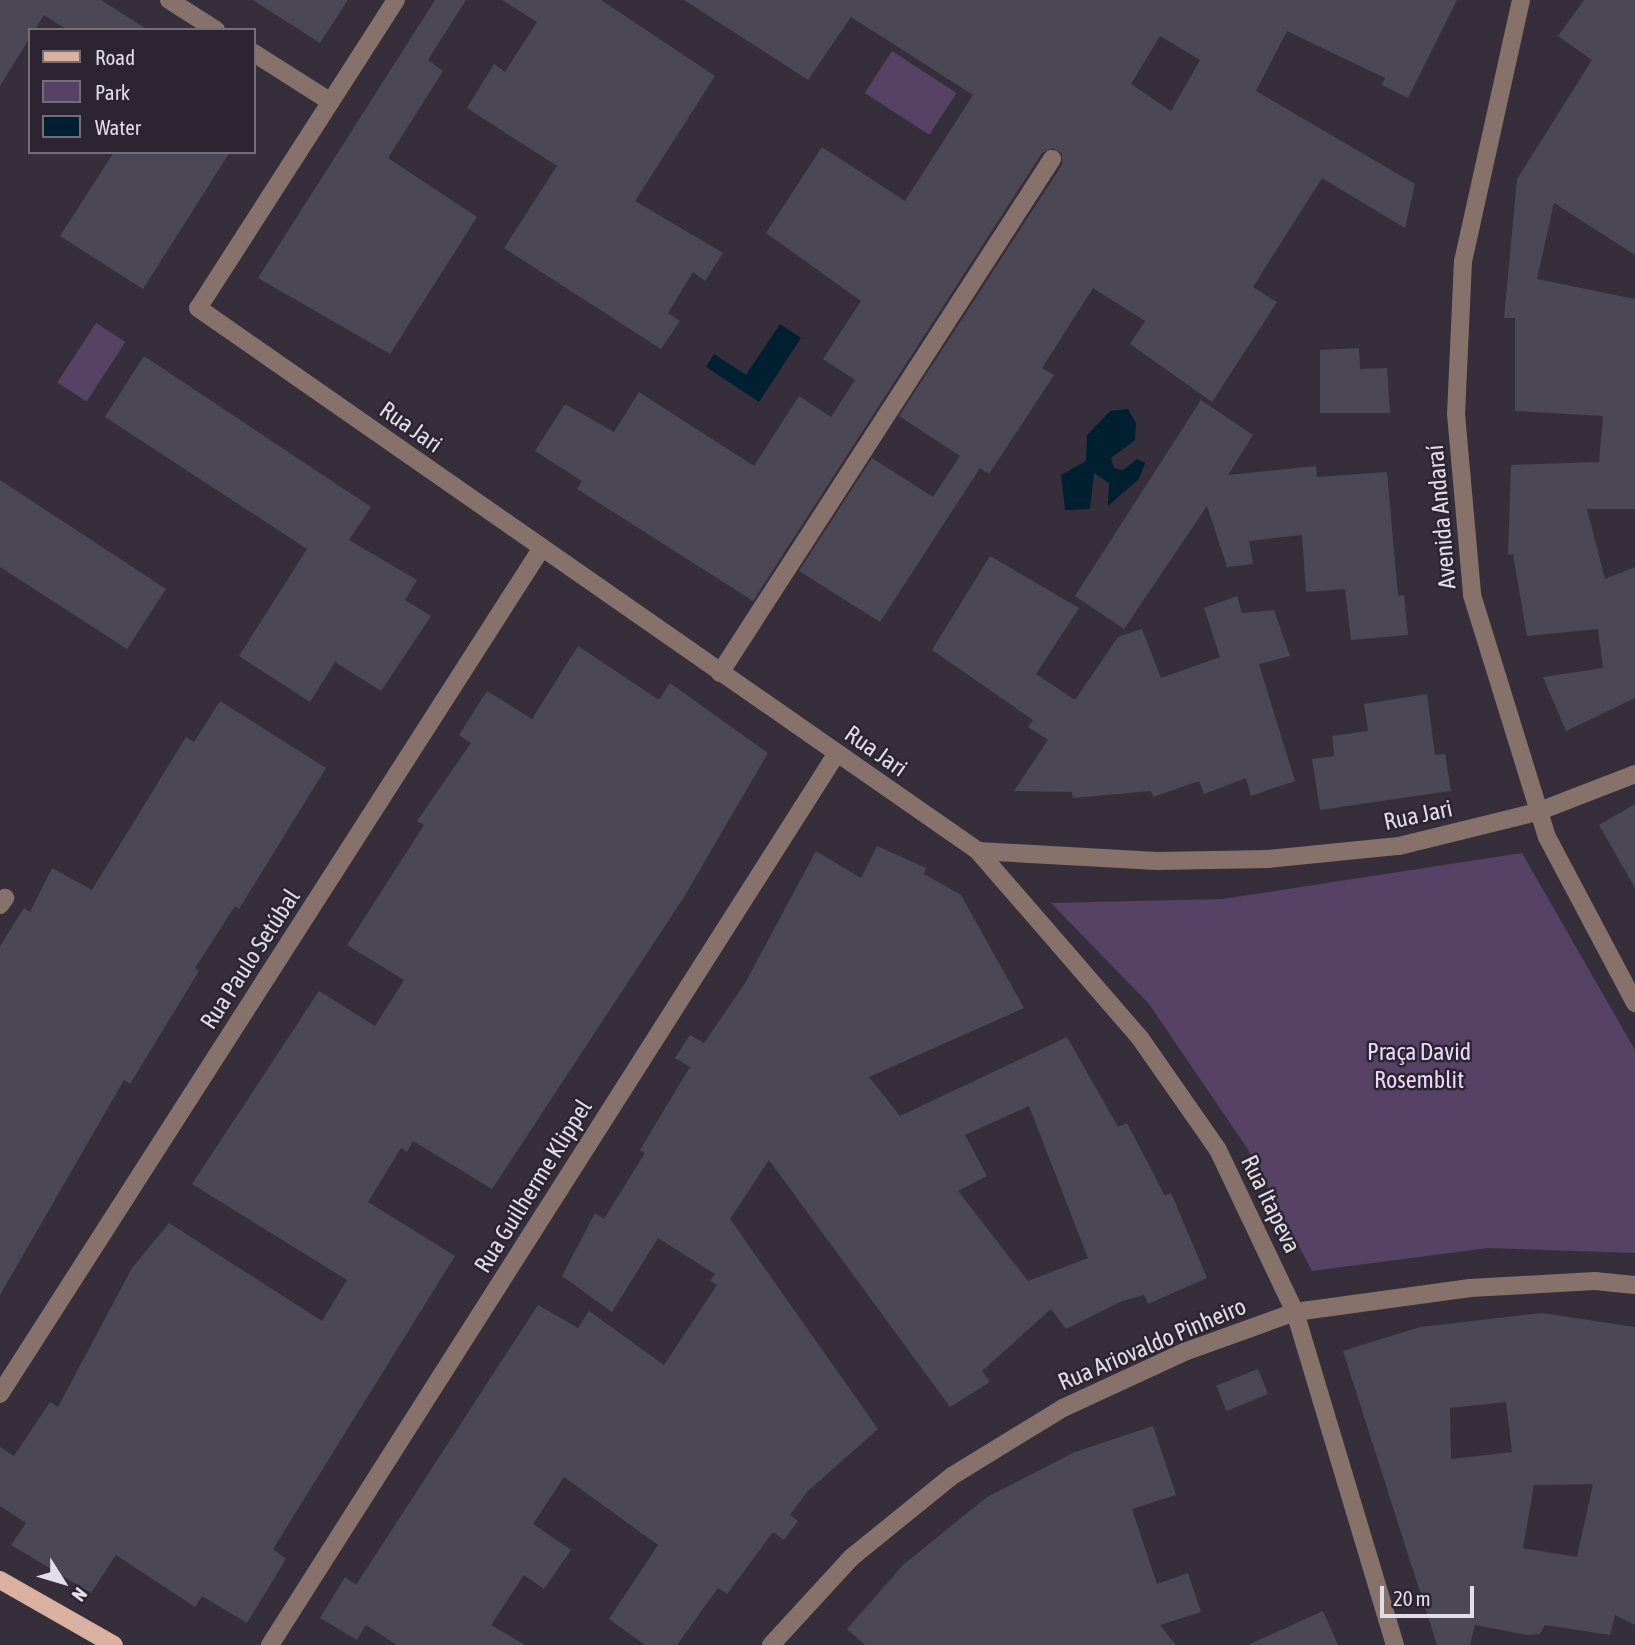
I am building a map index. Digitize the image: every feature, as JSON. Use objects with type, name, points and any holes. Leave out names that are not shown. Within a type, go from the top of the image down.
[{"type":"main road","points":[[0,1580],[114,1645]]},
{"type":"street","points":[[169,0],[213,28]]},
{"type":"street","points":[[256,54],[331,102],[396,0]]},
{"type":"street","name":"Avenida Andaraí","points":[[1521,0],[1463,261],[1456,414],[1472,595],[1537,812],[1587,921],[1635,1003]]},
{"type":"street","name":"Rua Jari","points":[[331,102],[198,308],[541,550],[978,851],[1268,859],[1399,846],[1537,812],[1635,774]]},
{"type":"street","points":[[720,673],[1052,159]]},
{"type":"street","name":"Rua Paulo Setúbal","points":[[0,1394],[541,550]]},
{"type":"street","name":"Rua Guilherme Klippel","points":[[270,1645],[837,753]]},
{"type":"street","name":"Rua Itapeva","points":[[978,851],[1140,1038],[1218,1150],[1295,1311],[1395,1645]]},
{"type":"street","name":"Rua Ariovaldo Pinheiro","points":[[771,1645],[852,1557],[952,1476],[1063,1408],[1184,1352],[1295,1311],[1470,1288],[1595,1281],[1635,1285]]},
{"type":"green space","points":[[892,51],[957,93],[929,135],[865,93]]},
{"type":"green space","points":[[96,323],[125,342],[87,402],[57,383]]},
{"type":"green space","name":"Praça David Rosemblit","points":[[1522,853],[1635,1050],[1635,1253],[1488,1248],[1312,1271],[1247,1148],[1149,1004],[1051,903],[1223,899]]},
{"type":"water","points":[[780,324],[801,338],[759,402],[706,367],[714,354],[746,375]]},
{"type":"water","points":[[1128,409],[1136,423],[1135,440],[1111,458],[1114,468],[1123,470],[1137,459],[1145,463],[1139,479],[1108,506],[1109,483],[1094,473],[1090,509],[1065,510],[1061,475],[1086,461],[1087,435],[1110,411]]},
{"type":"building","points":[[0,0],[101,0],[145,28],[64,28],[44,15],[36,28],[28,28],[28,41],[0,86]]},
{"type":"building","points":[[253,0],[348,0],[320,43]]},
{"type":"building","points":[[435,0],[466,0],[428,60],[443,71],[388,158],[477,217],[390,354],[258,278]]},
{"type":"building","points":[[502,0],[601,0],[715,76],[635,201],[723,253],[705,281],[693,272],[668,313],[680,321],[661,349],[504,248],[557,166],[467,108],[494,64],[505,72],[537,22]]},
{"type":"building","points":[[684,0],[1457,0],[1408,98],[1382,85],[1385,78],[1287,31],[1256,91],[1415,184],[1405,228],[1322,178],[1253,287],[1277,302],[1212,402],[1130,344],[1145,321],[1093,288],[1042,368],[1054,375],[989,474],[980,468],[880,622],[799,571],[872,458],[933,497],[960,456],[899,416],[1062,165],[1062,154],[1053,148],[1042,153],[753,601],[577,489],[582,481],[535,451],[565,404],[614,432],[639,392],[754,466],[799,396],[831,417],[855,380],[823,359],[861,301],[766,233],[822,147],[905,201],[973,95],[851,17],[808,80]],"holes":[[[1160,36],[1200,60],[1171,111],[1131,84]]]},
{"type":"building","points":[[1584,0],[1635,0],[1635,255],[1554,203],[1537,279],[1635,299],[1635,509],[1587,509],[1605,579],[1635,567],[1635,698],[1566,731],[1543,677],[1603,668],[1598,629],[1527,636],[1513,554],[1508,555],[1511,465],[1599,462],[1603,416],[1515,411],[1515,318],[1504,318],[1517,179],[1592,60],[1558,36]]},
{"type":"building","points":[[113,154],[229,154],[143,289],[60,236]]},
{"type":"building","points":[[1359,348],[1360,369],[1387,368],[1390,413],[1320,413],[1320,350]]},
{"type":"building","points":[[144,356],[371,507],[349,540],[417,580],[405,600],[431,616],[381,691],[335,662],[310,702],[239,656],[307,549],[105,417]]},
{"type":"building","points":[[1201,400],[1253,435],[1228,475],[1316,466],[1317,477],[1387,472],[1398,596],[1404,595],[1408,635],[1351,640],[1345,589],[1306,592],[1302,535],[1249,541],[1253,564],[1227,567],[1207,506],[1124,629],[1075,596]]},
{"type":"building","points":[[0,480],[166,589],[127,649],[0,567]]},
{"type":"building","points":[[990,556],[1079,608],[1036,674],[1075,700],[1118,637],[1142,629],[1161,678],[1220,657],[1204,608],[1237,596],[1242,613],[1274,610],[1290,656],[1259,664],[1295,781],[1251,796],[1246,778],[1204,794],[1199,781],[1153,797],[1151,791],[1073,798],[1072,792],[1014,791],[1048,740],[1028,727],[1033,720],[932,650]]},
{"type":"building","points":[[578,646],[659,700],[670,683],[768,753],[684,897],[492,1189],[413,1141],[407,1152],[401,1148],[368,1202],[455,1256],[273,1549],[286,1559],[247,1623],[202,1596],[195,1607],[116,1555],[91,1593],[11,1545],[26,1523],[0,1506],[0,1447],[14,1456],[50,1402],[58,1407],[132,1268],[169,1223],[322,1321],[347,1280],[192,1184],[319,991],[375,1026],[404,980],[347,945],[424,825],[417,821],[471,743],[459,735],[487,691],[532,719]]},
{"type":"building","points":[[1427,694],[1435,755],[1445,754],[1451,791],[1320,810],[1312,759],[1334,756],[1332,736],[1368,731],[1364,704]]},
{"type":"building","points":[[220,701],[326,768],[239,909],[235,906],[195,968],[199,971],[130,1084],[124,1080],[0,1295],[0,946],[24,908],[30,912],[52,868],[92,890],[186,737],[194,742]]},
{"type":"building","points":[[1635,804],[1635,888],[1599,825]]},
{"type":"building","points":[[877,846],[926,868],[924,874],[961,895],[1024,1008],[869,1077],[900,1116],[1067,1037],[1118,1127],[1127,1123],[1165,1196],[1171,1193],[1207,1278],[1148,1304],[1144,1295],[1122,1301],[1066,1329],[1051,1309],[982,1371],[990,1382],[950,1407],[769,1160],[730,1219],[878,1429],[807,1492],[790,1515],[798,1521],[784,1540],[773,1532],[727,1594],[718,1588],[677,1645],[645,1645],[609,1619],[658,1545],[564,1477],[533,1524],[571,1550],[544,1589],[524,1575],[491,1625],[525,1645],[397,1645],[366,1625],[357,1640],[320,1618],[345,1577],[356,1585],[538,1305],[578,1328],[589,1311],[664,1365],[717,1285],[710,1281],[715,1274],[658,1238],[612,1312],[562,1276],[595,1213],[604,1219],[645,1153],[640,1150],[690,1067],[675,1058],[690,1035],[704,1043],[744,985],[816,851],[861,878]],"holes":[[[1029,1106],[1088,1258],[1028,1281],[958,1191],[987,1176],[965,1135]]]},
{"type":"building","points":[[1542,1313],[1635,1327],[1635,1625],[1615,1615],[1610,1635],[1545,1625],[1540,1634],[1527,1635],[1475,1625],[1470,1645],[1437,1645],[1343,1351],[1420,1327]],"holes":[[[1506,1402],[1512,1452],[1451,1459],[1450,1408]],[[1593,1484],[1577,1557],[1523,1548],[1534,1485]]]},
{"type":"building","points":[[1258,1369],[1268,1394],[1226,1411],[1216,1386]]},
{"type":"building","points":[[1153,1426],[1176,1495],[1132,1509],[1157,1584],[1188,1573],[1201,1612],[1160,1625],[1176,1645],[865,1645],[847,1629],[903,1565],[987,1497],[1075,1452]]},
{"type":"building","points":[[1323,1611],[1338,1645],[1248,1645]]}]
